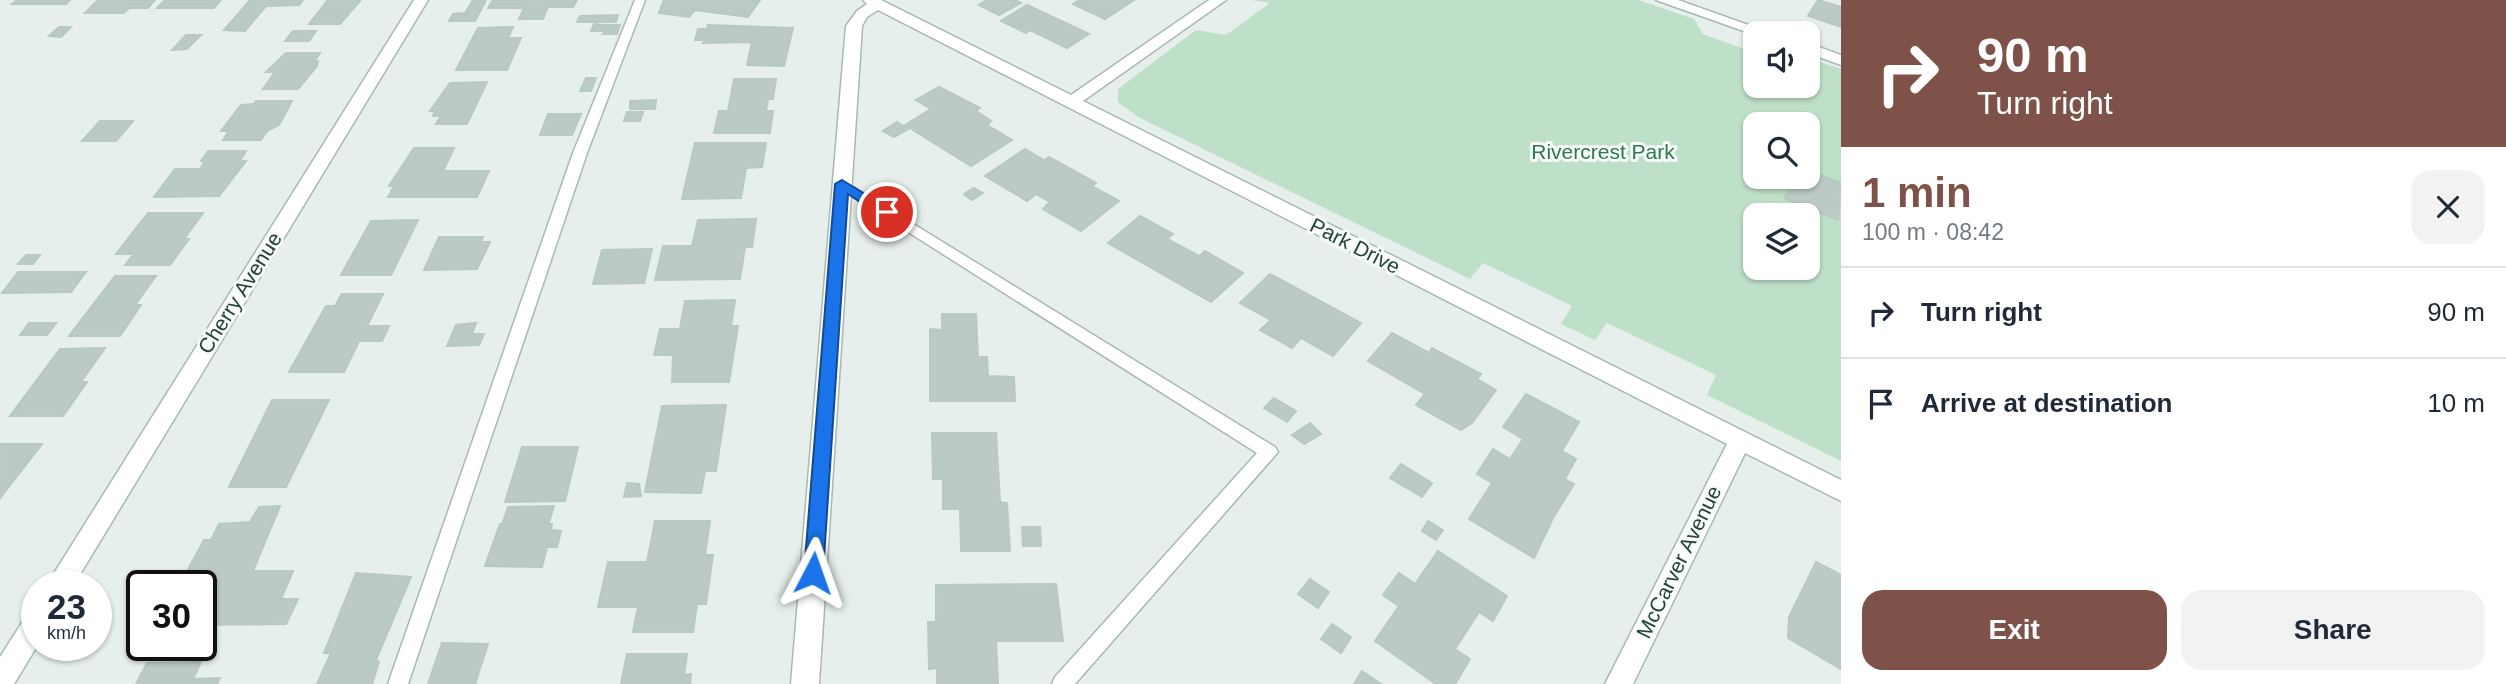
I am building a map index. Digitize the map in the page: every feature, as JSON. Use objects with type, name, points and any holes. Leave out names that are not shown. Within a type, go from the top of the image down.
[{"type":"street","name":"Cherry Avenue","points":[[69,570],[422,0]]},
{"type":"street","points":[[1071,102],[1219,0]]},
{"type":"street","points":[[1663,0],[1743,27]]},
{"type":"street","points":[[805,684],[854,26],[874,2]]},
{"type":"street","name":"Park Drive","points":[[874,2],[1841,491]]},
{"type":"street","points":[[1820,52],[1841,60]]},
{"type":"street","name":"McCarver Avenue","points":[[1619,684],[1740,441]]},
{"type":"street","points":[[0,681],[21,648]]},
{"type":"lane","points":[[398,684],[580,153],[640,0]]},
{"type":"lane","points":[[842,184],[1269,452],[1062,684]]},
{"type":"green space","name":"Rivercrest Park","points":[[1251,0],[1638,0],[1694,19],[1703,34],[1743,49],[1743,98],[1820,98],[1820,62],[1841,69],[1841,461],[1707,395],[1716,375],[1607,323],[1595,340],[1561,324],[1572,306],[1483,263],[1470,279],[1138,117],[1118,102],[1118,89],[1196,30],[1226,35],[1270,3]]},
{"type":"building","points":[[17,0],[70,0],[66,4],[12,4]]},
{"type":"building","points":[[98,0],[155,0],[148,8],[129,8],[124,13],[85,13]]},
{"type":"building","points":[[165,0],[221,0],[214,8],[157,8]]},
{"type":"building","points":[[250,0],[303,0],[299,5],[266,6],[245,31],[224,30]]},
{"type":"building","points":[[328,0],[360,1],[340,24],[309,24]]},
{"type":"building","points":[[473,0],[486,0],[475,21],[449,21],[453,14],[465,13]]},
{"type":"building","points":[[493,0],[577,0],[573,7],[548,7],[543,19],[519,19],[524,8],[488,8]]},
{"type":"building","points":[[664,0],[760,0],[748,17],[695,10],[689,17],[659,13]]},
{"type":"building","points":[[987,0],[1015,0],[1021,3],[999,15],[979,5]]},
{"type":"building","points":[[1079,0],[1134,0],[1105,19],[1073,4]]},
{"type":"building","points":[[1818,0],[1841,7],[1841,27],[1808,16]]},
{"type":"building","points":[[1027,5],[1089,34],[1067,48],[1030,30],[1026,33],[1001,21]]},
{"type":"building","points":[[618,15],[616,22],[577,22],[580,16]]},
{"type":"building","points":[[594,24],[620,25],[617,34],[603,34],[605,31],[591,31]]},
{"type":"building","points":[[708,25],[793,28],[784,66],[747,65],[752,42],[703,43],[705,40],[695,40],[698,29],[707,29]]},
{"type":"building","points":[[59,27],[71,27],[61,37],[49,36]]},
{"type":"building","points":[[513,27],[508,38],[521,38],[507,70],[456,70],[478,28]]},
{"type":"building","points":[[293,31],[316,31],[309,41],[285,41]]},
{"type":"building","points":[[186,35],[201,35],[187,49],[172,50]]},
{"type":"building","points":[[286,53],[320,53],[314,61],[318,61],[317,66],[298,89],[263,89],[275,72],[266,72]]},
{"type":"building","points":[[586,78],[596,78],[591,91],[580,91]]},
{"type":"building","points":[[734,79],[776,79],[773,99],[768,99],[766,111],[773,111],[770,133],[714,133],[719,111],[728,111]]},
{"type":"building","points":[[487,82],[467,124],[436,124],[441,116],[433,116],[435,111],[430,111],[450,83]]},
{"type":"building","points":[[939,87],[980,108],[976,111],[991,121],[987,125],[1012,140],[971,166],[905,125],[931,109],[916,100]]},
{"type":"building","points":[[656,100],[655,109],[630,109],[630,101]]},
{"type":"building","points":[[256,101],[292,101],[279,125],[267,131],[261,140],[223,140],[229,131],[221,131],[241,105],[254,104]]},
{"type":"building","points":[[627,112],[643,112],[640,121],[624,121]]},
{"type":"building","points":[[548,114],[581,114],[572,135],[540,135]]},
{"type":"building","points":[[100,121],[133,121],[116,141],[82,141]]},
{"type":"building","points":[[897,122],[908,129],[894,137],[883,131]]},
{"type":"building","points":[[695,143],[766,143],[762,167],[746,168],[741,198],[682,199]]},
{"type":"building","points":[[414,148],[454,148],[443,171],[489,171],[477,197],[388,197],[394,186],[389,186]]},
{"type":"building","points":[[1025,149],[1044,160],[1049,157],[1096,183],[1092,186],[1119,201],[1081,231],[1043,209],[1050,202],[1036,194],[1027,201],[985,176]]},
{"type":"building","points":[[208,151],[246,151],[240,161],[246,161],[219,196],[154,197],[175,169],[200,169],[205,161],[201,161]]},
{"type":"building","points":[[1820,175],[1841,183],[1838,220],[1820,213],[1820,203],[1796,203],[1784,198],[1789,189],[1820,189]]},
{"type":"building","points":[[974,188],[983,193],[972,200],[964,194]]},
{"type":"building","points":[[148,213],[203,213],[184,239],[189,239],[170,265],[125,265],[134,254],[116,254]]},
{"type":"building","points":[[1140,216],[1173,234],[1167,239],[1199,256],[1205,251],[1243,273],[1211,302],[1108,243]]},
{"type":"building","points":[[756,219],[752,247],[745,247],[740,279],[655,280],[663,246],[692,246],[698,220]]},
{"type":"building","points":[[418,220],[391,275],[341,275],[371,221]]},
{"type":"building","points":[[439,237],[483,237],[481,242],[490,242],[477,269],[424,270]]},
{"type":"building","points":[[652,249],[644,283],[593,284],[602,250]]},
{"type":"building","points":[[26,255],[40,255],[33,264],[18,264]]},
{"type":"building","points":[[18,272],[86,272],[71,292],[2,293]]},
{"type":"building","points":[[1270,274],[1361,323],[1333,356],[1301,338],[1292,348],[1260,330],[1271,320],[1240,303]]},
{"type":"building","points":[[115,276],[156,276],[135,305],[141,305],[120,336],[69,336]]},
{"type":"building","points":[[342,294],[383,294],[367,326],[389,326],[382,341],[359,341],[344,372],[289,372],[326,306],[335,306]]},
{"type":"building","points":[[735,300],[731,326],[738,326],[729,382],[672,382],[673,355],[654,355],[660,329],[680,329],[685,301]]},
{"type":"building","points":[[942,314],[976,314],[978,357],[987,357],[988,376],[1014,377],[1015,401],[930,401],[930,329],[942,330]]},
{"type":"building","points":[[29,323],[56,323],[47,335],[20,335]]},
{"type":"building","points":[[476,323],[472,334],[484,334],[479,345],[447,346],[456,325]]},
{"type":"building","points":[[1392,333],[1429,353],[1432,348],[1481,374],[1477,379],[1496,390],[1472,423],[1461,430],[1416,405],[1425,394],[1368,361]]},
{"type":"building","points":[[105,348],[81,382],[87,382],[63,416],[10,416],[60,349]]},
{"type":"building","points":[[1526,394],[1579,422],[1562,451],[1576,459],[1565,479],[1574,484],[1553,518],[1534,558],[1469,519],[1492,483],[1477,474],[1493,449],[1510,459],[1523,439],[1503,427]]},
{"type":"building","points":[[1274,398],[1296,411],[1287,422],[1264,408]]},
{"type":"building","points":[[272,400],[329,400],[286,487],[229,487]]},
{"type":"building","points":[[726,405],[716,471],[705,471],[701,493],[645,492],[662,406]]},
{"type":"building","points":[[1310,423],[1321,434],[1304,444],[1292,435]]},
{"type":"building","points":[[932,433],[996,433],[1000,502],[1007,503],[1010,551],[961,551],[960,509],[943,509],[943,479],[933,479]]},
{"type":"building","points":[[0,444],[42,444],[0,498]]},
{"type":"building","points":[[522,447],[578,447],[565,501],[505,502]]},
{"type":"building","points":[[1401,464],[1432,483],[1422,497],[1390,478]]},
{"type":"building","points":[[627,483],[639,484],[641,496],[624,497]]},
{"type":"building","points":[[280,506],[253,571],[293,571],[281,599],[298,599],[286,624],[217,625],[217,570],[188,570],[204,540],[211,540],[219,524],[250,522],[259,507]]},
{"type":"building","points":[[554,506],[549,522],[503,522],[508,507]]},
{"type":"building","points":[[655,521],[710,521],[705,555],[713,555],[706,604],[697,604],[693,632],[633,632],[638,607],[598,607],[608,562],[647,562]]},
{"type":"building","points":[[1428,521],[1443,530],[1436,540],[1422,531]]},
{"type":"building","points":[[500,524],[552,524],[551,530],[561,531],[557,547],[547,547],[542,567],[485,566]]},
{"type":"building","points":[[1022,527],[1040,527],[1041,546],[1023,546]]},
{"type":"building","points":[[1438,551],[1507,596],[1493,621],[1479,612],[1455,649],[1470,659],[1455,684],[1436,684],[1375,641],[1399,606],[1383,595],[1399,573],[1415,584]]},
{"type":"building","points":[[1816,562],[1841,575],[1841,669],[1788,638],[1789,617]]},
{"type":"building","points":[[356,573],[411,577],[376,660],[379,662],[372,684],[317,684],[331,653],[324,653]]},
{"type":"building","points":[[1310,579],[1329,592],[1318,608],[1298,594]]},
{"type":"building","points":[[1056,584],[1063,641],[996,641],[998,684],[937,684],[937,668],[929,669],[928,622],[936,622],[936,585]]},
{"type":"building","points":[[1332,624],[1351,637],[1341,653],[1321,639]]},
{"type":"building","points":[[442,643],[488,644],[475,684],[428,684]]},
{"type":"building","points":[[627,654],[687,654],[684,675],[691,674],[690,684],[621,684]]},
{"type":"building","points":[[201,662],[193,679],[220,678],[217,684],[136,684],[147,663]]},
{"type":"building","points":[[1362,671],[1381,684],[1354,684]]},
{"type":"route","points":[[813,573],[842,184],[887,212]]}]
